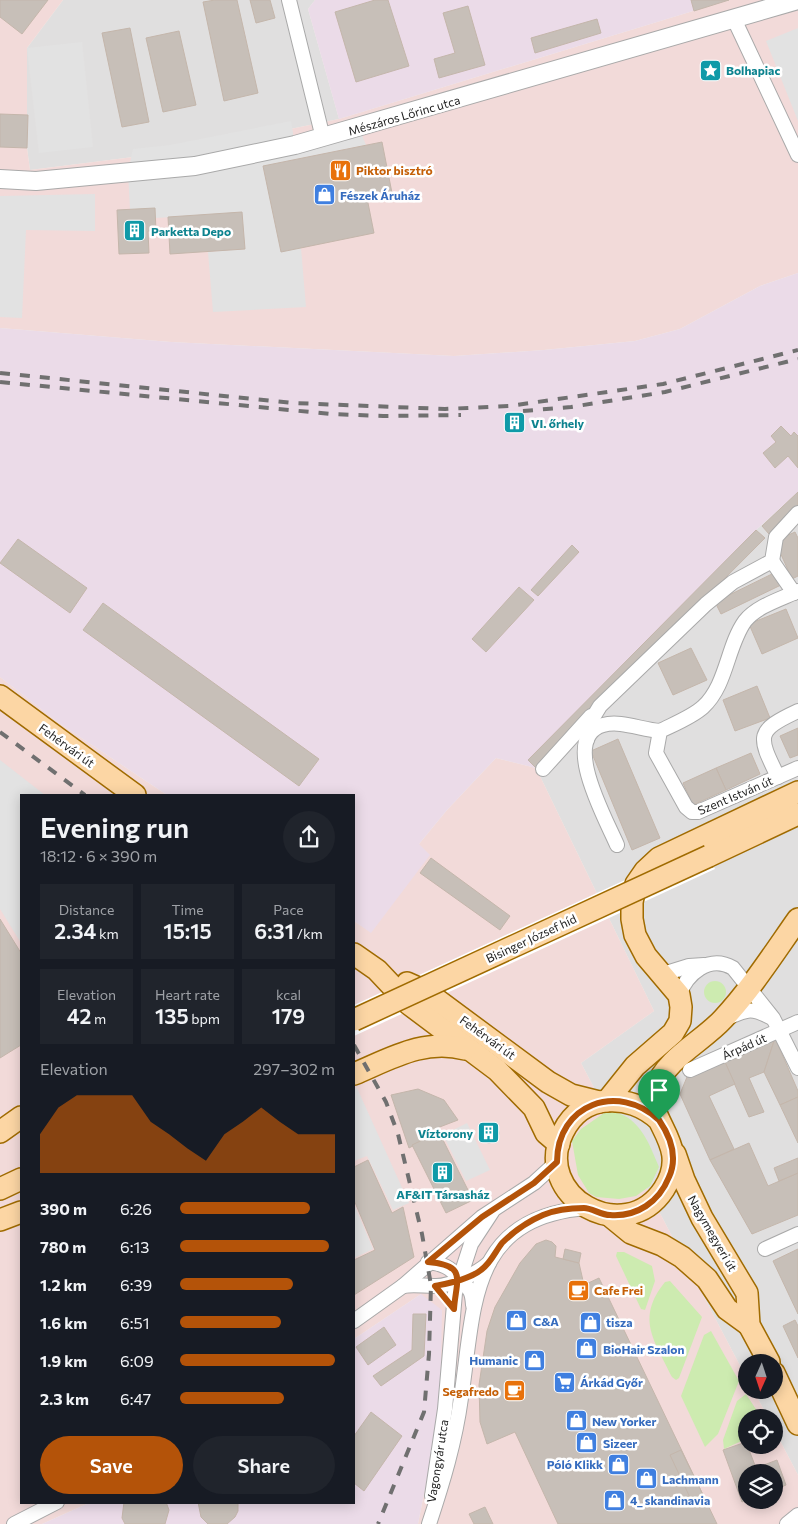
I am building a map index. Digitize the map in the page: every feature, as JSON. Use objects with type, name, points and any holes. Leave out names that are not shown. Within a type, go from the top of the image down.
[{"type":"main road","name":"Fehérvári út","points":[[0,696],[134,794]]},
{"type":"main road","points":[[603,1102],[635,1066],[657,1050],[673,1033],[680,1021],[682,1007],[679,995],[660,975],[635,935],[632,919],[632,902],[636,884],[645,871],[659,858],[798,792]]},
{"type":"main road","name":"Bisinger József híd","points":[[355,1020],[798,814]]},
{"type":"main road","points":[[659,1120],[645,1109],[630,1102],[603,1102],[578,1113],[563,1132],[558,1153],[560,1176],[566,1188],[586,1208],[609,1215],[625,1215],[640,1210],[654,1201],[664,1189],[670,1174],[673,1158],[671,1142],[652,1104],[654,1090],[674,1062],[722,1020],[750,986],[798,919]]},
{"type":"main road","name":"Fehérvári út","points":[[355,955],[377,970],[425,991],[548,1082],[571,1095],[603,1102]]},
{"type":"main road","name":"Fehérvári út","points":[[377,970],[408,1004],[497,1070],[511,1083],[534,1108],[558,1153]]},
{"type":"main road","points":[[355,1074],[418,1048],[438,1045],[470,1050]]},
{"type":"main road","points":[[0,1132],[20,1118]]},
{"type":"main road","name":"Nagymegyeri út","points":[[671,1142],[684,1180],[702,1218],[747,1293],[750,1325],[764,1354]]},
{"type":"main road","points":[[0,1189],[20,1179]]},
{"type":"main road","points":[[0,1220],[20,1212]]},
{"type":"main road","name":"Nagymegyeri út","points":[[609,1215],[631,1233],[662,1245],[682,1257],[707,1279],[727,1309],[750,1325]]},
{"type":"main road","points":[[783,1392],[798,1424]]},
{"type":"street","points":[[288,0],[323,138]]},
{"type":"street","name":"Mészáros Lőrinc utca","points":[[0,179],[36,181],[195,166],[323,138],[798,0]]},
{"type":"street","points":[[734,20],[798,155]]},
{"type":"street","points":[[587,740],[602,725],[615,724],[660,731],[703,707],[714,694],[746,620],[758,610],[796,592],[772,560],[776,537],[797,515]]},
{"type":"street","points":[[543,769],[600,706],[706,604],[733,582],[772,560]]},
{"type":"street","points":[[600,706],[588,724],[584,753],[586,770],[618,845]]},
{"type":"street","name":"Szent István út","points":[[778,777],[764,749],[763,735],[770,725],[798,711]]},
{"type":"street","name":"Szent István út","points":[[660,731],[656,753],[686,807],[692,812],[698,812],[798,768]]},
{"type":"street","points":[[679,995],[686,979],[707,964]]},
{"type":"street","points":[[660,975],[689,966],[707,964],[726,964],[733,968],[750,986],[781,1030],[798,1068]]},
{"type":"street","points":[[722,1020],[743,1011],[756,1010],[773,1018]]},
{"type":"street","name":"Árpád út","points":[[690,1070],[798,1022]]},
{"type":"street","points":[[355,1320],[403,1286],[428,1262],[475,1223],[540,1178],[558,1153]]},
{"type":"street","points":[[403,1286],[418,1284],[435,1286],[480,1271],[489,1263],[502,1244],[520,1228],[542,1215],[559,1210],[586,1208]]},
{"type":"street","name":"Vagongyár utca","points":[[428,1524],[445,1409],[454,1309],[459,1279],[471,1244],[492,1212]]},
{"type":"street","points":[[765,1248],[798,1234]]},
{"type":"street","points":[[428,1262],[451,1267],[459,1279],[466,1283],[471,1292],[473,1310]]},
{"type":"street","name":"Vagongyár utca","points":[[428,1524],[452,1453],[473,1310],[489,1263]]},
{"type":"street","points":[[435,1286],[454,1309]]},
{"type":"street","points":[[14,1524],[53,1504]]},
{"type":"street","points":[[787,1524],[798,1515]]},
{"type":"shaded area","points":[[0,0],[63,0],[27,48],[27,148],[30,170],[189,150],[339,119],[729,0],[798,0],[798,273],[760,286],[680,329],[635,341],[544,350],[454,356],[171,342],[0,328]]},
{"type":"shaded area","points":[[63,0],[315,0],[308,9],[339,119],[189,150],[30,170],[27,148],[27,48]]},
{"type":"shaded area","points":[[315,0],[729,0],[339,119],[308,9]]},
{"type":"shaded area","points":[[798,28],[798,121],[766,41]]},
{"type":"shaded area","points":[[82,42],[93,147],[39,153],[27,48]]},
{"type":"shaded area","points":[[291,121],[295,145],[359,128],[366,145],[263,166],[281,251],[301,248],[306,307],[213,312],[208,252],[245,249],[242,213],[155,218],[130,210],[128,172],[133,149],[170,145]]},
{"type":"shaded area","points":[[95,194],[95,231],[26,230],[22,318],[0,317],[0,196]]},
{"type":"shaded area","points":[[798,273],[798,492],[756,530],[765,538],[536,768],[496,758],[447,810],[419,844],[430,855],[371,933],[355,922],[355,794],[166,794],[59,723],[0,677],[0,328],[171,342],[454,356],[635,341],[680,329],[760,286]]},
{"type":"shaded area","points":[[798,492],[798,1475],[783,1446],[783,1409],[764,1409],[758,1399],[783,1399],[783,1354],[738,1354],[738,1362],[581,1063],[654,1011],[536,768],[764,539],[756,530]]},
{"type":"shaded area","points":[[0,677],[59,723],[166,794],[20,794],[20,1504],[87,1504],[42,1524],[0,1524]]},
{"type":"shaded area","points":[[496,758],[536,768],[654,1011],[581,1063],[738,1362],[738,1399],[758,1399],[764,1409],[738,1409],[738,1454],[783,1454],[783,1446],[798,1475],[798,1524],[418,1524],[440,1412],[421,1294],[355,1338],[355,922],[371,932],[419,844],[447,810]]},
{"type":"shaded area","points":[[0,760],[44,794],[20,794],[20,941],[0,909]]},
{"type":"shaded area","points":[[357,1088],[409,1203],[393,1210],[367,1156],[355,1161],[355,1089]]},
{"type":"shaded area","points":[[467,1123],[490,1170],[466,1181],[443,1135]]},
{"type":"shaded area","points":[[355,1206],[373,1249],[355,1258]]},
{"type":"shaded area","points":[[421,1294],[442,1310],[440,1412],[418,1524],[42,1524],[87,1504],[355,1504],[355,1338]]},
{"type":"green space","points":[[715,981],[723,984],[726,992],[723,1000],[715,1003],[707,1000],[704,992],[707,984]]},
{"type":"green space","points":[[607,1111],[618,1113],[635,1123],[651,1148],[659,1167],[650,1186],[636,1196],[619,1199],[596,1197],[589,1193],[578,1175],[572,1141],[581,1129]]},
{"type":"green space","points":[[617,1252],[624,1252],[652,1266],[655,1281],[645,1310],[641,1309],[616,1256]]},
{"type":"green space","points":[[670,1281],[702,1317],[679,1378],[676,1380],[672,1377],[654,1341],[650,1319],[651,1307],[656,1295],[665,1282]]},
{"type":"green space","points":[[711,1331],[738,1379],[718,1434],[705,1447],[681,1396],[704,1335]]},
{"type":"green space","points":[[740,1399],[749,1399],[756,1409],[738,1409],[738,1443],[724,1449],[723,1440],[737,1401]]},
{"type":"pier","points":[[703,844],[715,869],[355,1036],[355,1005]]},
{"type":"building","points":[[0,0],[48,0],[22,34],[0,17]]},
{"type":"building","points":[[237,0],[258,93],[224,101],[203,2]]},
{"type":"building","points":[[250,0],[270,0],[275,18],[256,23]]},
{"type":"building","points":[[375,0],[388,0],[409,66],[356,82],[335,12]]},
{"type":"building","points":[[691,0],[729,0],[694,11]]},
{"type":"building","points":[[468,6],[485,65],[439,78],[434,59],[455,53],[443,13]]},
{"type":"building","points":[[597,19],[601,33],[535,53],[531,38]]},
{"type":"building","points":[[130,28],[149,122],[122,127],[102,33]]},
{"type":"building","points":[[179,31],[196,105],[163,112],[146,38]]},
{"type":"building","points":[[0,114],[28,115],[27,148],[0,147]]},
{"type":"building","name":"Fészek Áruház","points":[[382,142],[392,193],[367,198],[374,233],[281,252],[263,166]]},
{"type":"building","name":"Parketta Depo","points":[[155,208],[156,231],[148,231],[149,253],[119,254],[117,210]]},
{"type":"building","points":[[242,212],[245,249],[170,254],[168,217]]},
{"type":"building","name":"VI. őrhely","points":[[510,419],[519,419],[520,427],[510,428]]},
{"type":"building","points":[[781,426],[791,436],[794,432],[798,436],[798,468],[788,456],[775,468],[763,453],[776,442],[771,436]]},
{"type":"building","points":[[798,492],[798,507],[769,534],[762,526]]},
{"type":"building","points":[[756,530],[765,538],[536,768],[528,760]]},
{"type":"building","points":[[795,532],[798,538],[798,576],[792,579],[775,541]]},
{"type":"building","points":[[18,539],[87,588],[70,613],[0,563]]},
{"type":"building","points":[[572,545],[579,552],[538,596],[531,590]]},
{"type":"building","points":[[776,572],[781,585],[721,614],[715,602]]},
{"type":"building","points":[[519,587],[534,600],[486,652],[472,639]]},
{"type":"building","points":[[103,603],[319,759],[299,786],[83,630]]},
{"type":"building","points":[[786,609],[798,638],[762,654],[749,624]]},
{"type":"building","points":[[691,648],[707,680],[673,695],[658,663]]},
{"type":"building","points":[[757,686],[770,718],[735,731],[723,700]]},
{"type":"building","points":[[798,728],[798,755],[790,758],[780,736]]},
{"type":"building","points":[[618,739],[660,838],[632,850],[591,751]]},
{"type":"building","points":[[751,753],[760,774],[726,790],[716,768]]},
{"type":"building","points":[[716,768],[726,790],[693,805],[683,783]]},
{"type":"building","points":[[431,858],[510,916],[500,930],[420,873]]},
{"type":"building","points":[[0,919],[20,951],[20,1046],[0,1058]]},
{"type":"building","points":[[775,1038],[764,1072],[749,1078],[764,1112],[749,1117],[724,1060]]},
{"type":"building","points":[[775,1038],[798,1091],[798,1097],[780,1105],[764,1072]]},
{"type":"building","points":[[724,1060],[735,1084],[709,1096],[734,1149],[710,1160],[680,1094],[687,1077]]},
{"type":"building","points":[[418,1089],[444,1100],[458,1120],[437,1128],[439,1132],[409,1148],[391,1095]]},
{"type":"building","points":[[798,1097],[798,1143],[780,1105]]},
{"type":"building","name":"Víztorony","points":[[489,1123],[496,1126],[499,1133],[496,1140],[489,1143],[482,1140],[479,1133],[482,1126]]},
{"type":"building","name":"AF&IT Társasház","points":[[439,1132],[473,1200],[446,1213],[412,1145]]},
{"type":"building","points":[[749,1143],[768,1186],[798,1173],[798,1215],[752,1234],[710,1160]]},
{"type":"building","points":[[798,1158],[798,1173],[779,1181],[774,1168]]},
{"type":"building","points":[[368,1160],[392,1213],[403,1207],[414,1257],[355,1294],[355,1260],[375,1250],[355,1202],[355,1166]]},
{"type":"building","name":"Árkád Győr","points":[[546,1240],[556,1246],[555,1257],[579,1263],[584,1285],[599,1278],[717,1524],[558,1524],[515,1432],[487,1444],[480,1422],[479,1385],[487,1331],[495,1307],[520,1263],[536,1244]]},
{"type":"building","points":[[565,1249],[581,1253],[579,1263],[563,1259]]},
{"type":"building","points":[[798,1249],[798,1314],[773,1261]]},
{"type":"building","points":[[413,1314],[426,1314],[424,1356],[381,1386],[373,1376],[412,1350]]},
{"type":"building","points":[[795,1320],[798,1326],[798,1358],[783,1326]]},
{"type":"building","points":[[384,1327],[396,1345],[368,1365],[356,1347]]},
{"type":"building","points":[[371,1412],[402,1436],[364,1491],[355,1484],[355,1435]]},
{"type":"building","points":[[738,1445],[738,1454],[751,1454],[754,1464],[738,1464],[738,1491],[723,1450]]},
{"type":"building","points":[[681,1450],[706,1501],[694,1506],[670,1455]]},
{"type":"building","points":[[777,1460],[778,1464],[766,1464]]},
{"type":"building","points":[[124,1504],[167,1504],[169,1510],[165,1524],[125,1524],[122,1518]]},
{"type":"building","points":[[198,1504],[238,1504],[238,1511],[235,1517],[227,1524],[208,1524],[201,1517]]},
{"type":"building","points":[[485,1507],[493,1524],[474,1524],[469,1514]]},
{"type":"railway","points":[[0,373],[293,403],[445,409],[509,406],[663,384],[798,350]]},
{"type":"railway","points":[[523,411],[571,407],[665,392],[798,359]]},
{"type":"railway","points":[[0,382],[331,414],[383,416],[461,415]]},
{"type":"railway","points":[[0,732],[84,794]]},
{"type":"railway","points":[[355,1047],[386,1102],[398,1134],[422,1234],[431,1285],[429,1354],[424,1412],[378,1524]]},
{"type":"place","name":"Bolhapiac","points":[[710,70]]},
{"type":"place","name":"Piktor bisztró","points":[[340,170]]},
{"type":"place","name":"Fészek Áruház","points":[[324,195]]},
{"type":"place","name":"Parketta Depo","points":[[135,231]]},
{"type":"place","name":"VI. őrhely","points":[[515,423]]},
{"type":"place","name":"Víztorony","points":[[489,1133]]},
{"type":"place","name":"AF&IT Társasház","points":[[443,1173]]},
{"type":"place","name":"Cafe Frei","points":[[578,1290]]},
{"type":"place","name":"C&A","points":[[517,1321]]},
{"type":"place","name":"tisza","points":[[590,1322]]},
{"type":"place","name":"BioHair Szalon","points":[[587,1349]]},
{"type":"place","name":"Humanic","points":[[534,1360]]},
{"type":"place","name":"Árkád Győr","points":[[564,1382]]},
{"type":"place","name":"Segafredo","points":[[515,1391]]},
{"type":"place","name":"New Yorker","points":[[576,1421]]},
{"type":"place","name":"Sizeer","points":[[587,1443]]},
{"type":"place","name":"Póló Klikk","points":[[619,1464]]},
{"type":"place","name":"Lachmann","points":[[646,1479]]},
{"type":"place","name":"4_ skandinavia","points":[[614,1500]]},
{"type":"route","points":[[659,1120],[640,1106],[618,1100],[599,1102],[578,1113],[563,1132],[557,1153],[557,1162],[534,1183],[482,1217],[428,1262],[451,1267],[459,1279],[455,1293],[454,1309],[447,1298],[435,1286],[446,1284],[459,1279],[470,1276],[480,1271],[489,1263],[502,1244],[520,1228],[542,1215],[559,1210],[586,1208],[597,1213],[625,1215],[640,1210],[654,1201],[664,1189],[670,1174],[673,1158],[671,1142],[659,1120]]}]
